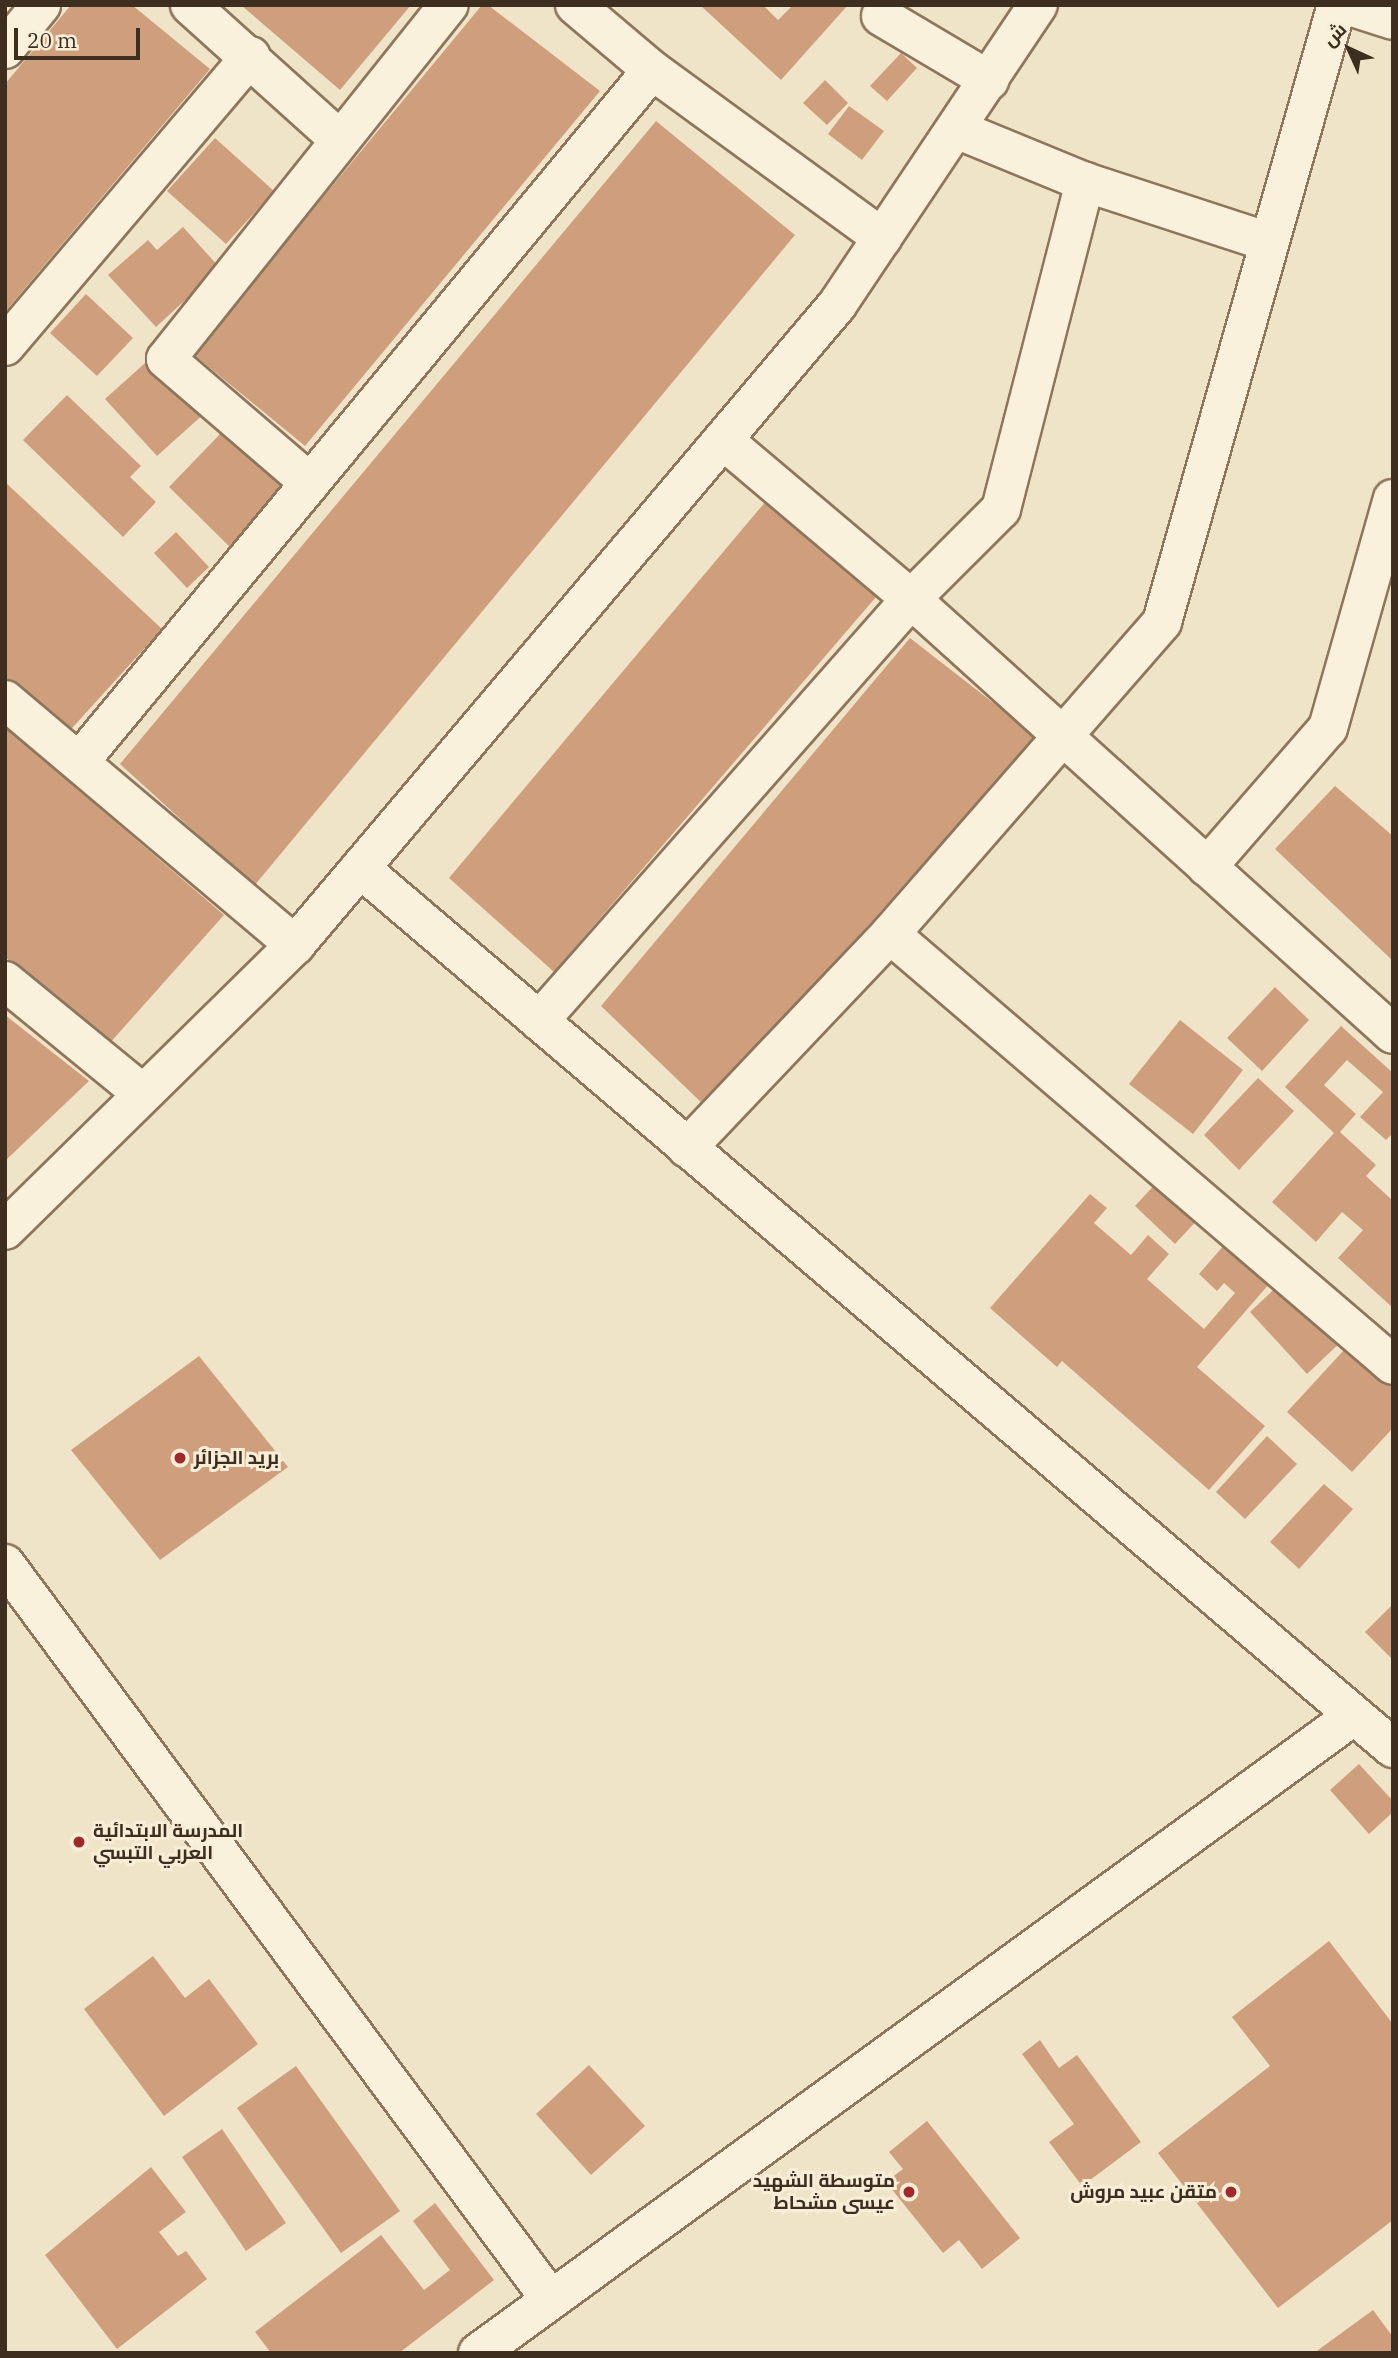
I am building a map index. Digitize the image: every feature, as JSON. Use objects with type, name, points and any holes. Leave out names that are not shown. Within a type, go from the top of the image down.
[{"type":"street","points":[[5,49],[41,5]]},
{"type":"street","points":[[190,5],[251,56],[339,139]]},
{"type":"street","points":[[310,484],[166,359],[339,139],[449,5]]},
{"type":"street","points":[[575,5],[652,70],[882,238]]},
{"type":"street","points":[[5,1230],[295,945],[837,305],[1038,5]]},
{"type":"street","points":[[687,1148],[890,934],[1162,622],[1337,5]]},
{"type":"street","points":[[1346,5],[1393,20]]},
{"type":"street","points":[[881,16],[989,80]]},
{"type":"street","points":[[5,346],[251,56]]},
{"type":"street","points":[[79,762],[652,70]]},
{"type":"street","points":[[956,129],[1086,182],[1269,242]]},
{"type":"street","points":[[539,1021],[911,599],[1001,509],[1086,182]]},
{"type":"street","points":[[723,440],[911,599],[1393,1034]]},
{"type":"street","points":[[1207,867],[1328,728],[1393,499]]},
{"type":"street","points":[[5,700],[295,945]]},
{"type":"street","points":[[360,868],[1393,1748]]},
{"type":"street","points":[[890,934],[1393,1365]]},
{"type":"street","points":[[5,981],[144,1094]]},
{"type":"street","points":[[5,1564],[551,2300]]},
{"type":"street","points":[[478,2353],[1353,1716]]},
{"type":"building","points":[[71,5],[132,5],[210,69],[5,312],[5,84]]},
{"type":"building","points":[[241,5],[411,5],[340,90]]},
{"type":"building","points":[[482,5],[488,5],[600,91],[305,446],[193,354]]},
{"type":"building","points":[[700,5],[763,5],[778,20],[793,5],[848,5],[781,80]]},
{"type":"building","points":[[901,53],[917,68],[887,101],[870,86]]},
{"type":"building","points":[[825,80],[848,103],[827,125],[803,103]]},
{"type":"building","points":[[849,106],[884,131],[862,160],[828,134]]},
{"type":"building","points":[[656,121],[795,235],[254,886],[120,764]]},
{"type":"building","points":[[215,138],[274,191],[226,244],[167,191]]},
{"type":"building","points":[[183,227],[220,268],[156,327],[108,275],[148,240],[157,250]]},
{"type":"building","points":[[86,294],[133,338],[97,376],[50,333]]},
{"type":"building","points":[[154,355],[206,412],[157,456],[105,399]]},
{"type":"building","points":[[67,395],[141,466],[130,477],[156,502],[123,537],[23,440]]},
{"type":"building","points":[[247,406],[315,472],[236,553],[169,487]]},
{"type":"building","points":[[5,482],[162,629],[64,737],[5,687]]},
{"type":"building","points":[[766,501],[876,597],[554,972],[449,878]]},
{"type":"building","points":[[176,532],[209,567],[187,588],[154,553]]},
{"type":"building","points":[[910,638],[1036,736],[707,1108],[601,1006]]},
{"type":"building","points":[[5,727],[224,915],[109,1044],[5,957]]},
{"type":"building","points":[[1335,786],[1393,836],[1393,961],[1275,849]]},
{"type":"building","points":[[1275,987],[1309,1020],[1262,1071],[1227,1038]]},
{"type":"building","points":[[5,1015],[89,1081],[5,1161]]},
{"type":"building","points":[[1180,1020],[1243,1070],[1193,1134],[1129,1084]]},
{"type":"building","points":[[1341,1026],[1393,1073],[1393,1133],[1386,1140],[1360,1117],[1383,1092],[1347,1060],[1324,1085],[1356,1114],[1340,1132],[1376,1165],[1366,1176],[1393,1201],[1393,1308],[1338,1258],[1363,1230],[1342,1212],[1316,1242],[1272,1202],[1334,1133],[1285,1087]]},
{"type":"building","points":[[1258,1078],[1294,1111],[1239,1170],[1204,1135]]},
{"type":"building","points":[[1173,1165],[1213,1203],[1175,1244],[1135,1206]]},
{"type":"building","points":[[1090,1194],[1107,1208],[1094,1223],[1131,1255],[1148,1235],[1169,1254],[1147,1279],[1204,1329],[1235,1293],[1224,1283],[1217,1291],[1199,1274],[1225,1244],[1270,1283],[1197,1367],[1265,1426],[1209,1490],[1062,1361],[1057,1367],[990,1308]]},
{"type":"building","points":[[1286,1278],[1343,1340],[1307,1374],[1250,1312]]},
{"type":"building","points":[[1355,1338],[1393,1372],[1393,1428],[1352,1472],[1287,1412]]},
{"type":"building","name":"بريد الجزائر","points":[[199,1356],[288,1467],[160,1560],[71,1450]]},
{"type":"building","points":[[1267,1436],[1297,1464],[1245,1519],[1216,1492]]},
{"type":"building","points":[[1324,1484],[1353,1509],[1299,1569],[1270,1542]]},
{"type":"building","points":[[1393,1604],[1393,1660],[1365,1632]]},
{"type":"building","points":[[1359,1764],[1393,1801],[1393,1812],[1369,1834],[1330,1790]]},
{"type":"building","points":[[1329,1941],[1393,2024],[1393,2220],[1278,2308],[1158,2153],[1270,2066],[1232,2017]]},
{"type":"building","points":[[153,1956],[185,1998],[209,1979],[258,2044],[164,2116],[84,2009]]},
{"type":"building","points":[[1040,2040],[1059,2068],[1077,2055],[1141,2142],[1082,2186],[1049,2142],[1074,2124],[1022,2054]]},
{"type":"building","points":[[589,2065],[645,2126],[591,2175],[536,2114]]},
{"type":"building","points":[[296,2066],[400,2211],[341,2253],[237,2108]]},
{"type":"building","points":[[927,2121],[1020,2238],[982,2269],[959,2240],[943,2253],[886,2182],[903,2169],[889,2152]]},
{"type":"building","points":[[222,2129],[286,2223],[246,2251],[182,2157]]},
{"type":"building","points":[[151,2167],[186,2212],[159,2232],[178,2256],[186,2251],[207,2279],[117,2349],[45,2255]]},
{"type":"building","points":[[435,2203],[494,2280],[399,2353],[271,2353],[255,2332],[381,2235],[424,2290],[450,2270],[413,2221]]},
{"type":"building","points":[[1373,2310],[1393,2337],[1393,2353],[1314,2353]]},
{"type":"place","name":"بريد الجزائر","points":[[180,1458]]},
{"type":"place","name":"المدرسة الابتدائية العربي التبسي","points":[[79,1842]]},
{"type":"place","name":"متوسطة الشهيد عيسى مشحاط","points":[[909,2192]]},
{"type":"place","name":"متقن عبيد مروش","points":[[1231,2192]]}]
